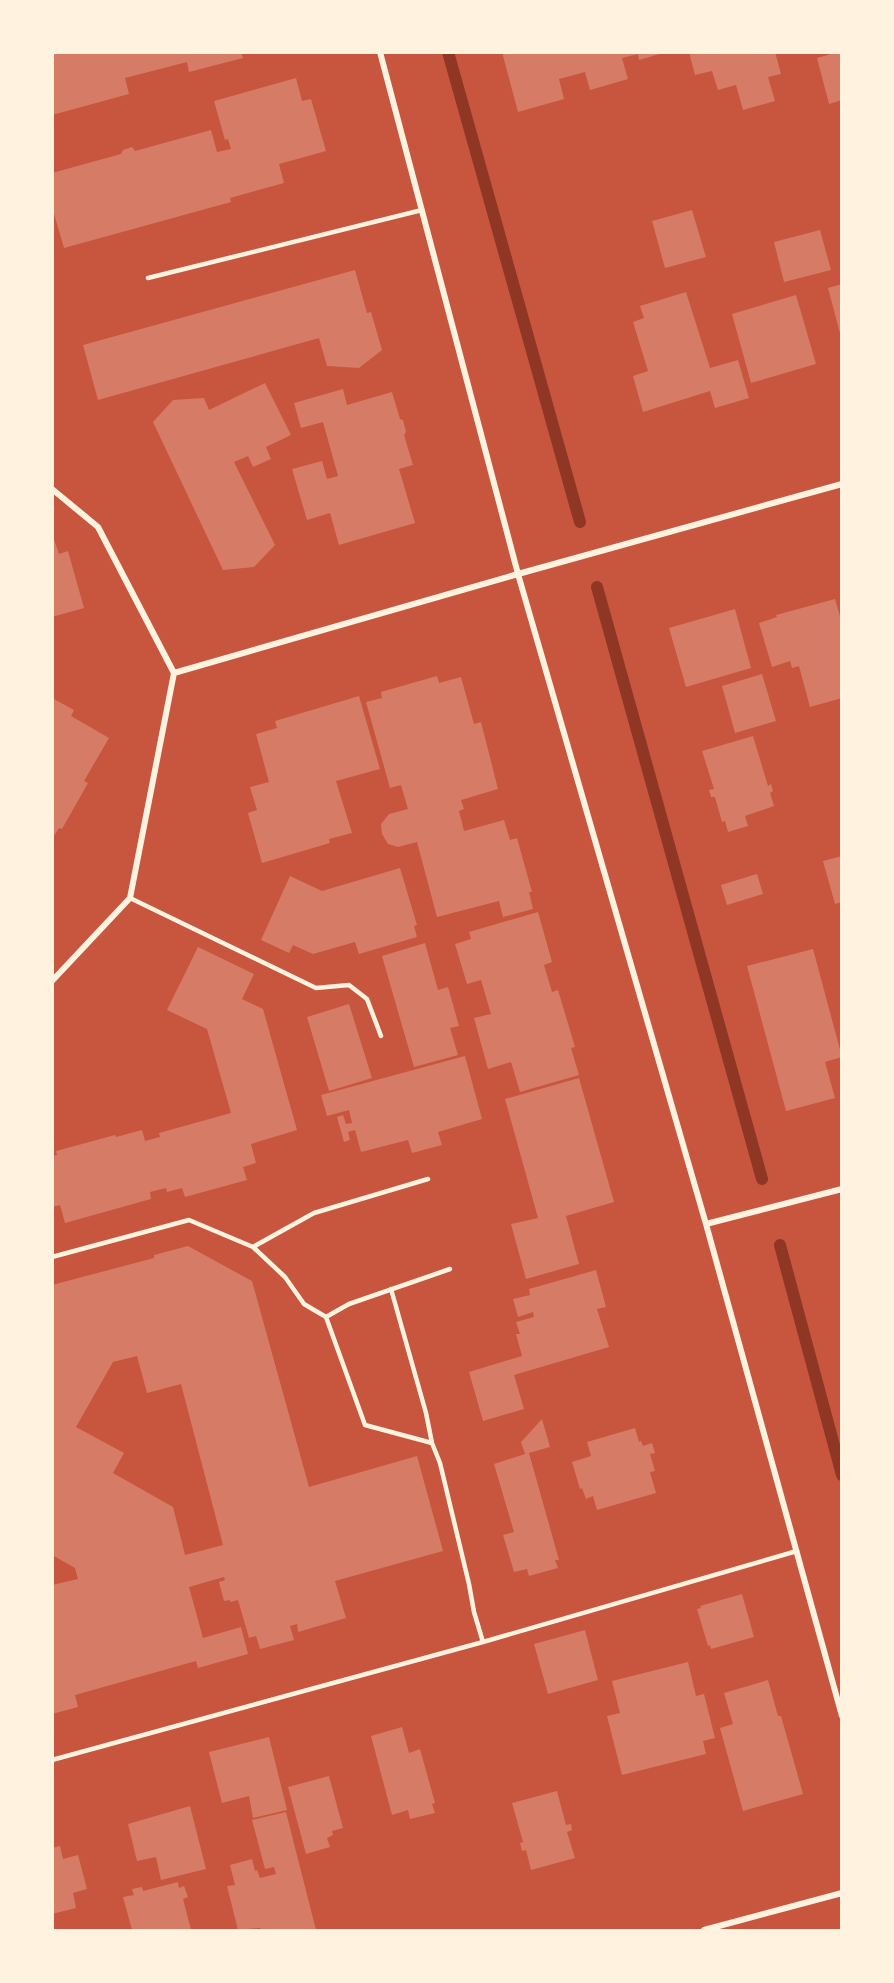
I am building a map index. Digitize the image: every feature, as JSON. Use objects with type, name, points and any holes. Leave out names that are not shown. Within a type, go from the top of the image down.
[{"type":"street","points":[[380,52],[518,574],[706,1224],[842,1716]]},
{"type":"street","points":[[174,673],[842,484]]},
{"type":"street","points":[[52,489],[98,527],[174,673],[130,898],[52,981]]},
{"type":"street","points":[[706,1224],[842,1189]]},
{"type":"street","points":[[704,1930],[842,1893]]},
{"type":"lane","points":[[148,278],[422,210]]},
{"type":"lane","points":[[130,898],[316,988],[349,985],[367,999],[381,1036]]},
{"type":"lane","points":[[253,1247],[314,1213],[428,1179]]},
{"type":"lane","points":[[52,1257],[189,1220],[253,1247],[285,1277],[304,1304],[326,1317],[365,1425],[432,1443]]},
{"type":"lane","points":[[326,1317],[349,1304],[450,1269]]},
{"type":"lane","points":[[391,1290],[426,1413],[432,1443],[440,1464],[483,1642]]},
{"type":"lane","points":[[52,1760],[483,1642],[796,1551]]},
{"type":"building","points":[[52,52],[241,52],[243,58],[189,72],[187,62],[125,78],[129,94],[52,115]]},
{"type":"building","points":[[502,52],[663,53],[639,60],[638,54],[622,58],[628,79],[590,90],[585,72],[559,79],[564,99],[518,112]]},
{"type":"building","points":[[689,52],[775,52],[781,74],[768,77],[775,101],[743,110],[736,85],[718,90],[712,71],[695,75]]},
{"type":"building","points":[[842,52],[842,100],[829,104],[817,58]]},
{"type":"building","points":[[296,78],[302,101],[311,99],[326,151],[279,164],[284,183],[230,198],[231,202],[64,248],[52,207],[52,173],[121,154],[123,150],[132,147],[135,151],[211,130],[217,152],[231,149],[228,139],[225,140],[214,101]]},
{"type":"building","points":[[692,210],[706,257],[665,268],[652,221]]},
{"type":"building","points":[[820,230],[831,270],[784,282],[774,242]]},
{"type":"building","points":[[355,270],[367,313],[371,312],[382,350],[359,368],[327,366],[319,338],[98,400],[83,345]]},
{"type":"building","points":[[842,284],[842,337],[841,337],[828,288]]},
{"type":"building","points":[[686,292],[710,368],[738,360],[749,398],[715,408],[710,391],[643,412],[633,376],[648,371],[633,322],[644,318],[640,306]]},
{"type":"building","points":[[796,295],[816,364],[751,383],[732,314]]},
{"type":"building","points":[[265,383],[291,435],[266,447],[271,459],[253,467],[248,456],[234,462],[275,545],[254,567],[223,570],[153,422],[173,400],[204,398],[209,410]]},
{"type":"building","points":[[343,389],[347,405],[392,392],[400,419],[403,420],[406,432],[404,435],[413,465],[399,469],[415,523],[339,545],[330,513],[307,520],[292,469],[322,461],[327,479],[338,476],[323,422],[301,428],[294,403]]},
{"type":"building","points":[[52,534],[59,554],[68,551],[84,608],[52,617]]},
{"type":"building","points":[[835,599],[842,623],[842,698],[810,707],[799,666],[792,668],[790,661],[772,667],[759,623],[777,617],[776,615]]},
{"type":"building","points":[[735,609],[751,668],[686,687],[669,628]]},
{"type":"building","points":[[762,674],[776,721],[735,733],[722,686]]},
{"type":"building","points":[[437,676],[439,683],[461,677],[474,724],[481,722],[498,789],[461,800],[464,809],[459,811],[464,831],[504,820],[510,840],[517,838],[532,892],[529,892],[533,909],[503,917],[499,901],[437,917],[417,842],[398,847],[388,844],[382,834],[381,824],[389,814],[408,809],[401,785],[390,788],[366,702],[382,698],[381,692]]},
{"type":"building","points":[[359,696],[380,769],[336,781],[352,833],[329,839],[330,843],[262,863],[248,813],[257,810],[250,787],[269,782],[256,734],[277,728],[275,721]]},
{"type":"building","points":[[52,698],[74,710],[71,716],[109,738],[84,781],[88,783],[62,829],[59,828],[52,839]]},
{"type":"building","points":[[753,736],[768,786],[771,784],[773,791],[770,793],[774,806],[745,816],[748,826],[728,832],[725,821],[722,822],[715,797],[711,797],[709,790],[714,789],[702,751]]},
{"type":"building","points":[[842,856],[842,902],[835,904],[823,861]]},
{"type":"building","points":[[400,868],[417,925],[414,926],[417,937],[359,954],[355,942],[313,954],[293,945],[289,953],[261,940],[290,876],[322,891]]},
{"type":"building","points":[[757,874],[763,894],[727,905],[721,885]]},
{"type":"building","points":[[538,912],[552,962],[544,965],[552,992],[558,990],[575,1047],[571,1048],[579,1075],[520,1092],[511,1062],[488,1069],[474,1018],[491,1014],[481,980],[467,984],[455,944],[471,939],[469,932]]},
{"type":"building","points":[[425,943],[438,990],[448,987],[459,1026],[450,1028],[458,1055],[414,1067],[382,956]]},
{"type":"building","points":[[198,947],[254,974],[242,999],[263,1009],[297,1130],[251,1144],[256,1163],[243,1167],[247,1180],[185,1197],[182,1188],[167,1192],[166,1188],[150,1192],[151,1199],[65,1223],[60,1205],[52,1207],[52,1156],[57,1155],[56,1151],[142,1130],[145,1141],[160,1137],[159,1133],[231,1113],[207,1029],[167,1010]]},
{"type":"building","points":[[813,949],[842,1057],[825,1062],[835,1098],[786,1111],[747,966]]},
{"type":"building","points":[[349,1004],[372,1078],[329,1091],[307,1017]]},
{"type":"building","points":[[465,1056],[482,1119],[438,1132],[442,1145],[412,1153],[408,1140],[361,1152],[355,1130],[348,1132],[350,1140],[344,1142],[337,1117],[343,1115],[346,1124],[352,1123],[349,1110],[327,1116],[321,1095]]},
{"type":"building","points":[[579,1078],[614,1202],[566,1216],[579,1264],[526,1279],[511,1224],[538,1218],[505,1099]]},
{"type":"building","points":[[188,1246],[252,1281],[309,1487],[417,1456],[443,1551],[335,1581],[346,1618],[298,1632],[297,1624],[290,1626],[294,1640],[260,1649],[256,1636],[249,1638],[238,1600],[224,1601],[219,1582],[225,1580],[224,1577],[189,1587],[203,1638],[241,1627],[248,1654],[198,1668],[196,1661],[75,1695],[78,1707],[52,1714],[52,1585],[78,1579],[75,1568],[52,1555],[52,1285],[154,1258],[154,1255]],"holes":[[[137,1356],[147,1393],[181,1384],[223,1545],[185,1555],[173,1507],[113,1473],[124,1453],[76,1427],[113,1362]]]},
{"type":"building","points":[[596,1270],[606,1307],[597,1309],[609,1347],[514,1375],[524,1409],[483,1421],[469,1372],[522,1356],[516,1334],[520,1334],[516,1322],[534,1317],[533,1312],[518,1317],[513,1299],[530,1295],[529,1289]]},
{"type":"building","points":[[542,1419],[550,1447],[529,1453],[559,1560],[555,1560],[558,1568],[529,1576],[527,1569],[514,1572],[503,1535],[514,1532],[494,1464],[525,1454],[521,1442]]},
{"type":"building","points":[[635,1428],[639,1442],[641,1441],[643,1446],[652,1443],[655,1453],[650,1454],[655,1471],[650,1472],[656,1493],[597,1510],[593,1496],[586,1499],[582,1488],[580,1489],[572,1462],[591,1456],[587,1442]]},
{"type":"building","points":[[742,1594],[754,1637],[711,1649],[710,1645],[708,1646],[697,1609],[701,1608],[700,1606]]},
{"type":"building","points":[[585,1630],[598,1680],[548,1694],[534,1644]]},
{"type":"building","points":[[688,1662],[696,1696],[704,1694],[715,1738],[703,1741],[706,1754],[622,1775],[607,1716],[620,1713],[612,1681]]},
{"type":"building","points":[[768,1680],[778,1716],[781,1716],[803,1794],[743,1811],[720,1728],[733,1724],[724,1693]]},
{"type":"building","points":[[402,1727],[409,1753],[420,1749],[435,1803],[432,1804],[435,1813],[410,1819],[408,1810],[392,1815],[371,1736]]},
{"type":"building","points":[[269,1737],[287,1810],[253,1818],[249,1796],[222,1803],[209,1752]]},
{"type":"building","points":[[329,1776],[343,1828],[332,1831],[333,1835],[327,1838],[330,1847],[306,1854],[288,1787]]},
{"type":"building","points":[[557,1791],[566,1825],[571,1824],[572,1830],[567,1832],[575,1858],[531,1870],[526,1850],[522,1851],[520,1843],[523,1842],[512,1803]]},
{"type":"building","points":[[190,1806],[206,1869],[161,1880],[156,1857],[137,1861],[128,1824]]},
{"type":"building","points":[[286,1812],[316,1930],[261,1930],[260,1928],[238,1930],[227,1886],[235,1885],[230,1865],[252,1859],[255,1871],[257,1870],[260,1878],[276,1874],[274,1867],[265,1869],[252,1820]]},
{"type":"building","points":[[60,1846],[63,1859],[78,1855],[87,1889],[73,1893],[76,1908],[52,1914],[52,1848]]},
{"type":"building","points":[[178,1882],[179,1888],[184,1886],[188,1897],[183,1899],[191,1930],[132,1930],[123,1897],[134,1895],[132,1889],[142,1887],[143,1891]]},
{"type":"waterway","points":[[448,52],[580,522]]},
{"type":"waterway","points":[[597,587],[762,1179]]},
{"type":"waterway","points":[[780,1245],[842,1475]]}]
